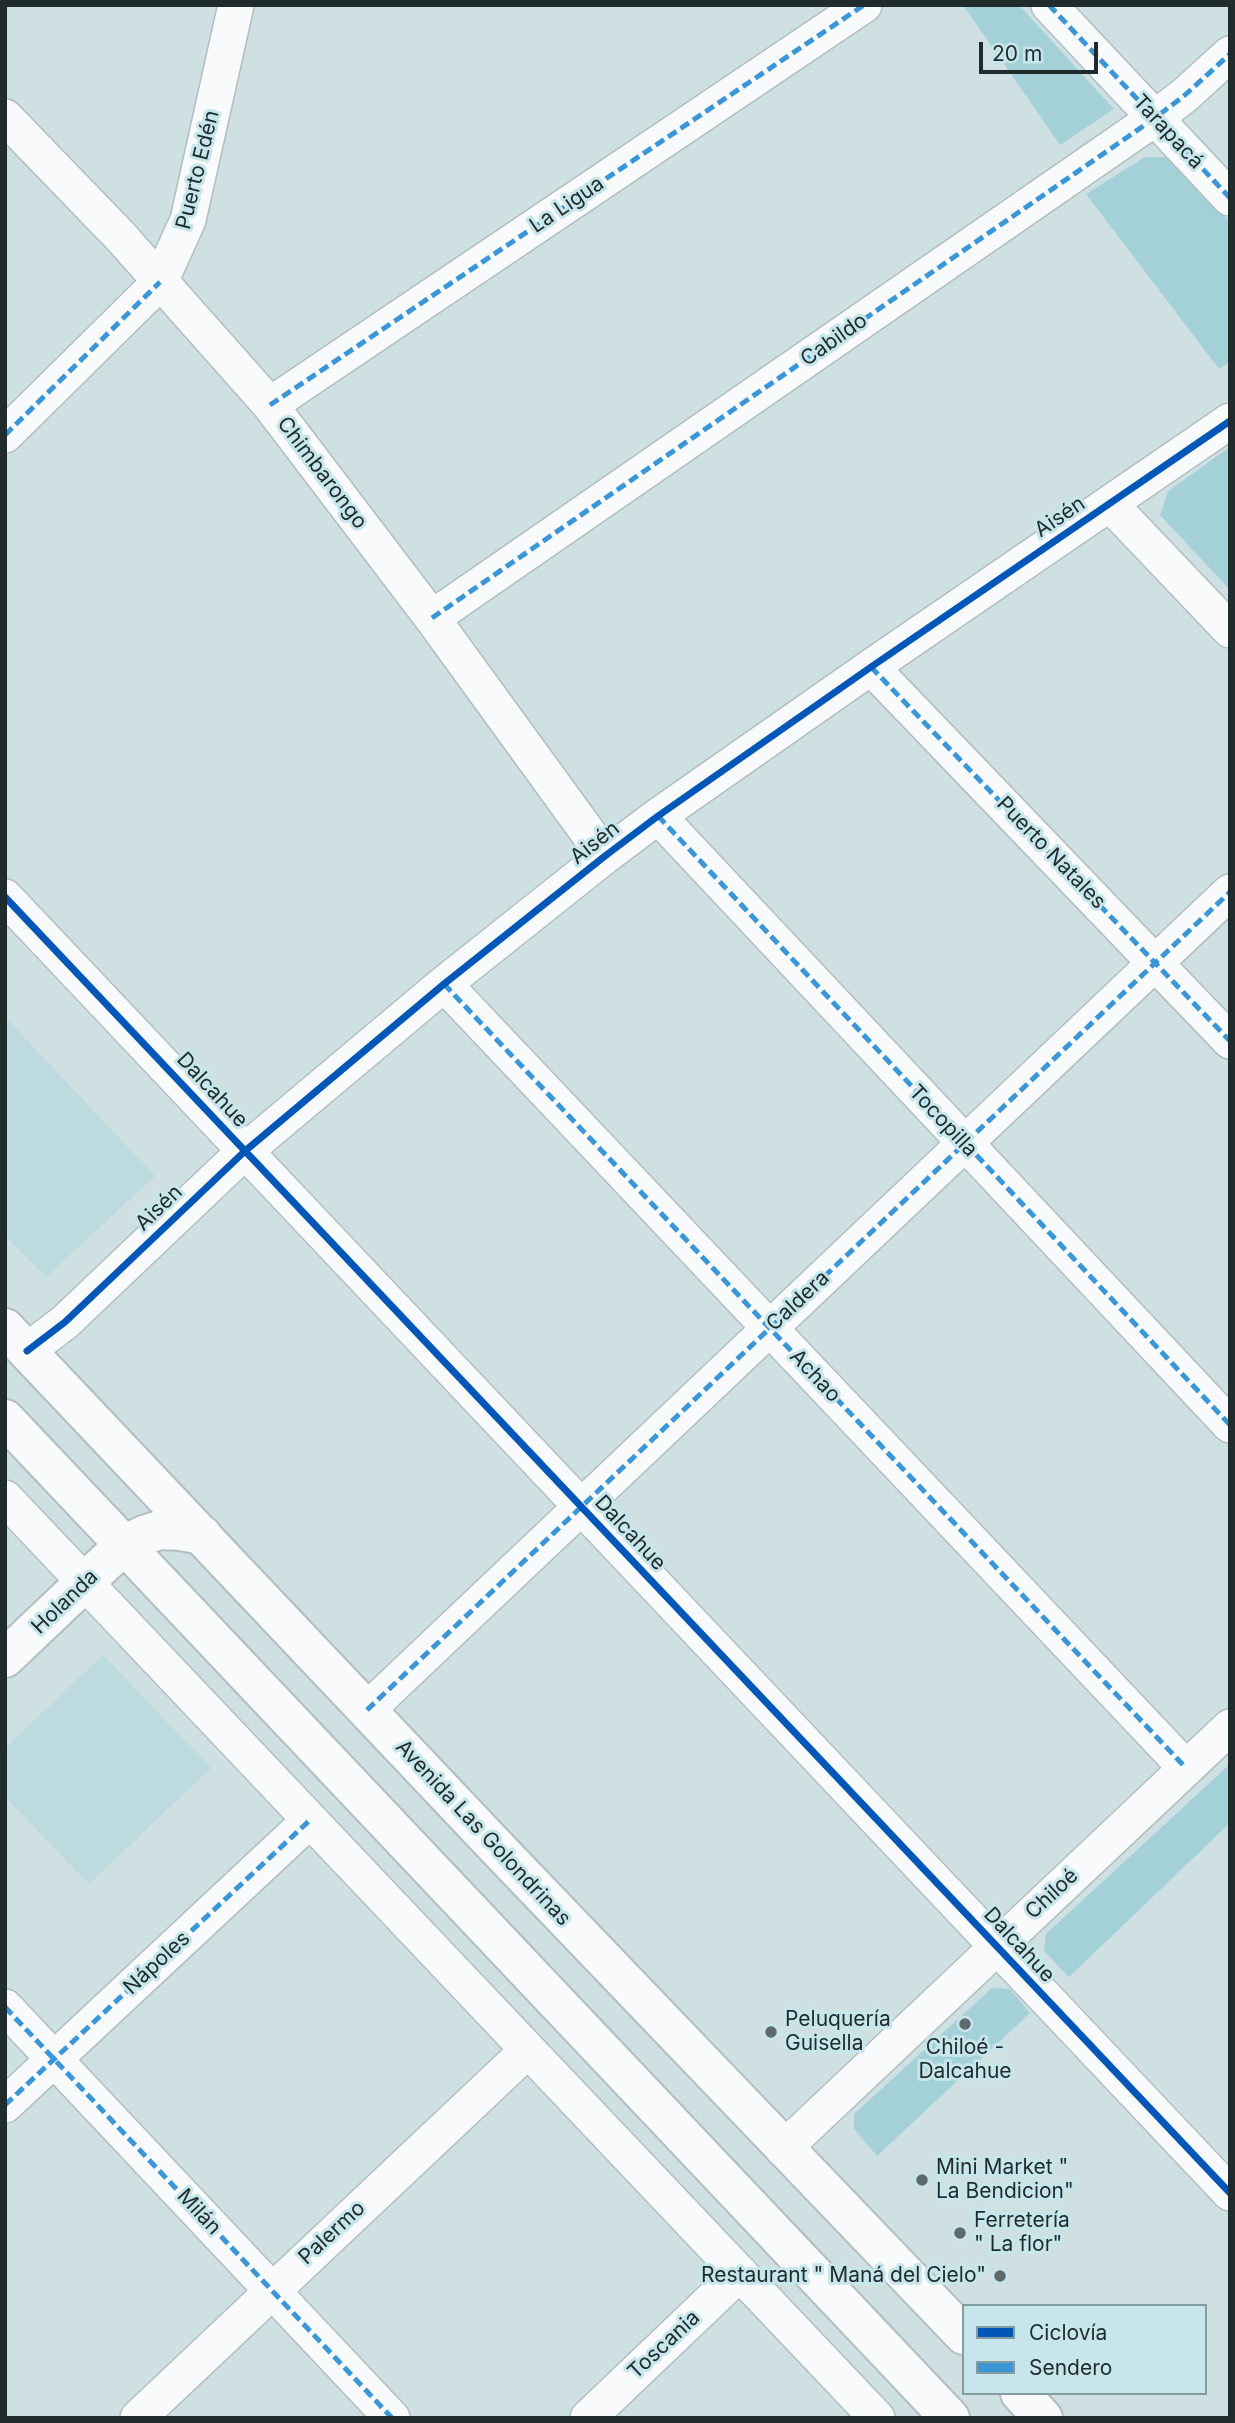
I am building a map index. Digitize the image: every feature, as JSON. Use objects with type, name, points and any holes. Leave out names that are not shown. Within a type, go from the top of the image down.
[{"type":"main road","name":"Avenida Las Golondrinas","points":[[12,1344],[202,1535],[962,2333]]},
{"type":"main road","points":[[5,1419],[950,2418]]},
{"type":"main road","points":[[124,1545],[160,1530],[202,1535]]},
{"type":"main road","name":"Holanda","points":[[5,1658],[124,1545]]},
{"type":"main road","points":[[1009,2395],[1012,2418]]},
{"type":"main road","points":[[1022,2395],[1043,2418]]},
{"type":"street","name":"Puerto Edén","points":[[5,435],[160,282],[188,220],[236,5]]},
{"type":"street","name":"La Ligua","points":[[270,405],[864,5]]},
{"type":"street","name":"Tarapacá","points":[[1049,5],[1230,198]]},
{"type":"street","name":"Cabildo","points":[[432,618],[1154,118],[1185,95],[1230,54]]},
{"type":"street","name":"Chimbarongo","points":[[5,117],[121,237],[270,405],[432,618],[605,856]]},
{"type":"street","name":"Aisén","points":[[12,1344],[65,1322],[245,1151],[444,984],[605,856],[871,667],[1230,421]]},
{"type":"street","points":[[1110,504],[1230,630]]},
{"type":"street","name":"Puerto Natales","points":[[871,667],[1230,1041]]},
{"type":"street","name":"Tocopilla","points":[[658,817],[1230,1425]]},
{"type":"street","name":"Caldera","points":[[367,1710],[1230,892]]},
{"type":"street","name":"Dalcahue","points":[[5,897],[1230,2193]]},
{"type":"street","name":"Achao","points":[[444,984],[1186,1768]]},
{"type":"street","points":[[5,1499],[877,2418]]},
{"type":"street","name":"Chiloé","points":[[783,2148],[1230,1727]]},
{"type":"street","name":"Nápoles","points":[[5,2105],[310,1820]]},
{"type":"street","name":"Milán","points":[[5,2007],[393,2418]]},
{"type":"street","name":"Palermo","points":[[138,2418],[271,2289],[528,2050]]},
{"type":"street","name":"Toscania","points":[[588,2418],[740,2273]]},
{"type":"shaded area","points":[[963,5],[1019,5],[1114,109],[1060,145]]},
{"type":"shaded area","points":[[1145,157],[1170,157],[1230,222],[1230,362],[1219,369],[1086,194]]},
{"type":"shaded area","points":[[1230,447],[1230,590],[1160,515],[1168,491]]},
{"type":"shaded area","points":[[5,1017],[155,1176],[46,1277],[5,1236]]},
{"type":"shaded area","points":[[103,1655],[211,1768],[89,1884],[5,1797],[5,1748]]},
{"type":"shaded area","points":[[1230,1764],[1230,1823],[1069,1977],[1044,1951],[1046,1934]]},
{"type":"shaded area","points":[[992,1988],[1010,1989],[1030,2013],[877,2156],[854,2129],[854,2114]]},
{"type":"marked path","points":[[270,405],[864,5]]},
{"type":"marked path","points":[[1049,5],[1230,198]]},
{"type":"marked path","points":[[432,618],[1155,118],[1230,54]]},
{"type":"marked path","points":[[5,435],[160,282]]},
{"type":"marked path","points":[[871,667],[1230,1041]]},
{"type":"marked path","points":[[658,816],[1230,1425]]},
{"type":"marked path","points":[[367,1710],[1230,892]]},
{"type":"marked path","points":[[444,984],[1186,1768]]},
{"type":"marked path","points":[[5,2105],[310,1820]]},
{"type":"marked path","points":[[5,2007],[392,2418]]},
{"type":"cycle path","points":[[27,1351],[65,1322],[245,1151],[444,984],[605,856],[871,667],[1230,421]]},
{"type":"cycle path","points":[[5,897],[1230,2193]]},
{"type":"place","name":"Chiloé - Dalcahue","points":[[965,2024]]},
{"type":"place","name":"Peluquería Guisella","points":[[771,2032]]},
{"type":"place","name":"Mini Market \" La Bendicion\"","points":[[922,2180]]},
{"type":"place","name":"Ferretería \" La flor\"","points":[[960,2233]]},
{"type":"place","name":"Restaurant \" Maná del Cielo\"","points":[[1000,2276]]}]
